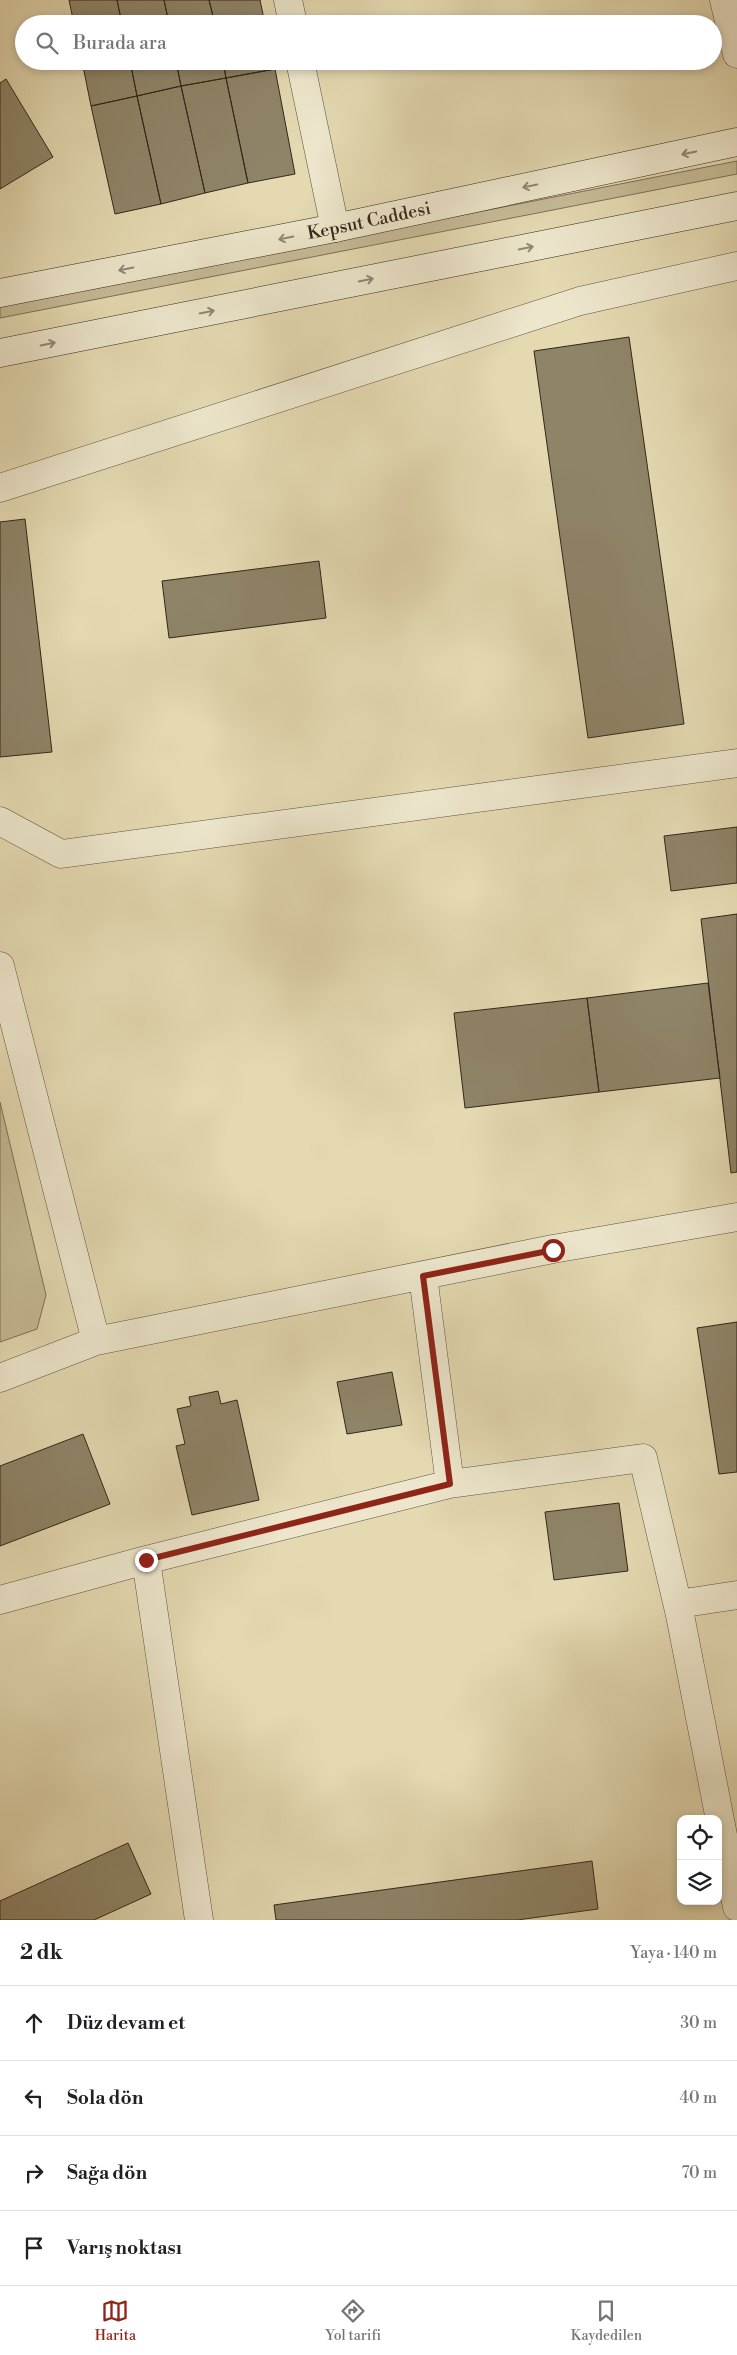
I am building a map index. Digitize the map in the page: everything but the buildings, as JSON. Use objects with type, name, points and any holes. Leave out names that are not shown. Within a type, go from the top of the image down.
[{"type":"street","points":[[288,0],[291,15]]},
{"type":"street","points":[[724,0],[737,54]]},
{"type":"street","points":[[302,70],[334,228]]},
{"type":"street","name":"Kepsut Caddesi","points":[[0,293],[334,228],[737,142]]},
{"type":"street","points":[[0,353],[737,206]]},
{"type":"street","points":[[0,488],[580,301],[737,266]]},
{"type":"street","points":[[0,821],[61,854],[737,763]]},
{"type":"street","points":[[0,966],[96,1342]]},
{"type":"street","points":[[0,1378],[96,1342],[553,1250],[737,1217]]},
{"type":"street","points":[[423,1276],[450,1484]]},
{"type":"street","points":[[0,1600],[146,1560],[450,1484],[643,1458],[678,1604],[737,1907]]},
{"type":"street","points":[[146,1560],[199,1920]]},
{"type":"street","points":[[678,1604],[737,1594]]},
{"type":"shaded area","points":[[737,161],[737,174],[0,318],[0,306]]},
{"type":"shaded area","points":[[0,1102],[46,1295],[37,1329],[0,1342]]},
{"type":"route","points":[[146,1560],[450,1484],[423,1276],[553,1250]]}]
